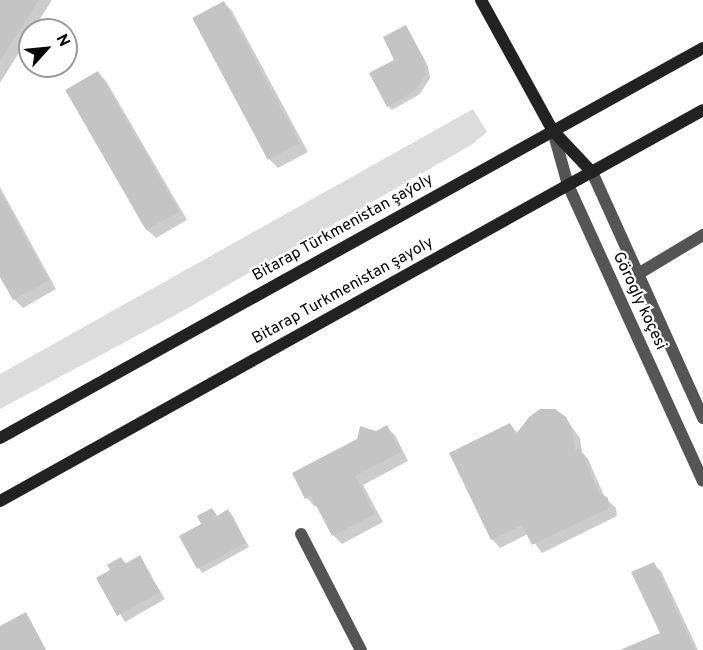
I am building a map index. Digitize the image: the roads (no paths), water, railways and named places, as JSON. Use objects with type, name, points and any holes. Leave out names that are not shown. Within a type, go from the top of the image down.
[{"type":"main road","name":"Görogly koçesi","points":[[481,0],[553,131],[592,172]]},
{"type":"main road","name":"Bitarap Türkmenistan şaýoly","points":[[0,438],[703,48]]},
{"type":"main road","name":"Bitarap Turkmenistan şayoly","points":[[0,501],[703,110]]},
{"type":"street","name":"Görogly koçesi","points":[[553,131],[568,185],[703,482]]},
{"type":"street","name":"Görogly koçesi","points":[[592,172],[703,418]]},
{"type":"street","points":[[638,274],[703,235]]},
{"type":"street","points":[[301,534],[361,650]]}]
